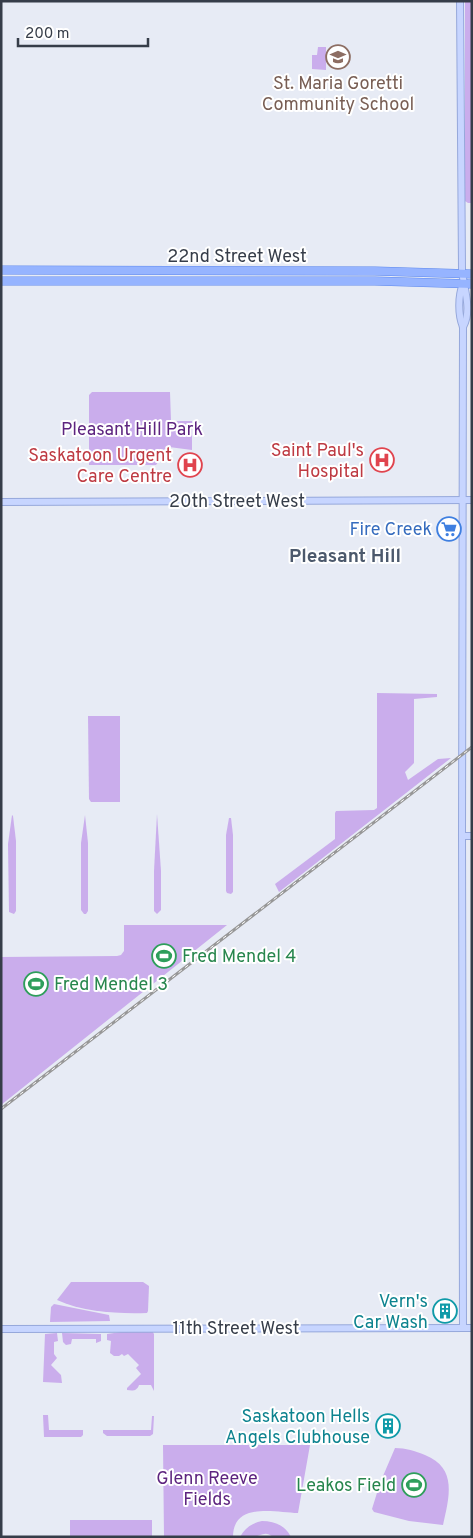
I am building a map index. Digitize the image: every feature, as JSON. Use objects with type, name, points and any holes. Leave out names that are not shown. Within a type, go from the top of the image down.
[{"type":"main road","points":[[460,1],[462,274],[468,284],[460,291],[460,320],[463,327],[463,1328]]},
{"type":"main road","name":"22nd Street West","points":[[1,270],[375,271],[472,274]]},
{"type":"main road","name":"22nd Street West","points":[[1,281],[376,281],[468,284]]},
{"type":"main road","name":"20th Street West","points":[[1,502],[472,500]]},
{"type":"main road","points":[[462,836],[472,836]]},
{"type":"main road","name":"11th Street West","points":[[1,1329],[472,1328]]},
{"type":"green space","points":[[465,1],[472,1],[472,203],[465,201]]},
{"type":"green space","points":[[318,47],[326,47],[326,70],[312,69],[312,55],[317,55]]},
{"type":"green space","name":"Pleasant Hill Park","points":[[92,392],[170,392],[171,421],[192,421],[192,450],[169,447],[156,465],[89,465],[89,395]]},
{"type":"green space","points":[[377,693],[437,694],[437,697],[414,699],[414,763],[405,772],[408,780],[438,759],[451,758],[279,892],[275,884],[335,839],[336,811],[374,810],[377,808]]},
{"type":"green space","points":[[88,716],[120,716],[120,802],[91,802],[89,799]]},
{"type":"green space","points":[[157,814],[161,871],[161,910],[157,914],[154,911],[154,871]]},
{"type":"green space","points":[[12,815],[16,841],[16,911],[14,914],[9,912],[8,844]]},
{"type":"green space","points":[[85,815],[88,843],[88,911],[84,914],[81,910],[81,843]]},
{"type":"green space","points":[[229,818],[231,818],[233,835],[233,892],[231,894],[226,891],[226,835]]},
{"type":"green space","points":[[124,925],[227,925],[1,1105],[1,957],[121,955],[124,951]]},
{"type":"green space","points":[[71,1282],[143,1282],[149,1286],[148,1311],[147,1313],[136,1313],[101,1311],[78,1307],[57,1300]]},
{"type":"green space","points":[[54,1304],[109,1315],[110,1321],[50,1322],[51,1307]]},
{"type":"green space","points":[[150,1328],[154,1334],[154,1391],[151,1385],[139,1385],[134,1390],[127,1390],[141,1374],[136,1368],[139,1365],[128,1354],[114,1356],[110,1353],[111,1341],[107,1340],[107,1334]]},
{"type":"green space","points":[[57,1333],[58,1341],[54,1342],[54,1354],[57,1358],[51,1365],[61,1375],[62,1383],[43,1382],[45,1334]]},
{"type":"green space","points":[[62,1333],[101,1334],[101,1341],[96,1343],[96,1339],[72,1339],[71,1344],[66,1345],[63,1342]]},
{"type":"green space","points":[[43,1415],[48,1415],[49,1430],[83,1430],[83,1435],[81,1437],[44,1437]]},
{"type":"green space","points":[[152,1416],[154,1416],[153,1434],[150,1436],[107,1436],[103,1433],[103,1430],[151,1430]]},
{"type":"green space","name":"Glenn Reeve Fields","points":[[163,1445],[310,1445],[298,1513],[267,1511],[247,1514],[240,1518],[235,1526],[233,1537],[164,1537]]},
{"type":"green space","name":"Leakos Field","points":[[395,1448],[425,1455],[443,1468],[447,1476],[449,1494],[443,1525],[409,1521],[374,1512],[372,1509],[380,1483]]},
{"type":"green space","points":[[70,1520],[152,1520],[152,1537],[70,1537]]},
{"type":"green space","points":[[262,1521],[279,1525],[286,1529],[291,1537],[273,1537],[265,1534],[253,1537],[240,1537],[249,1526]]},
{"type":"railway","points":[[1,1109],[472,747]]},
{"type":"place","name":"St. Maria Goretti Community School","points":[[338,57]]},
{"type":"place","name":"Saint Paul's Hospital","points":[[382,460]]},
{"type":"place","name":"Saskatoon Urgent Care Centre","points":[[190,465]]},
{"type":"place","name":"Fire Creek","points":[[449,529]]},
{"type":"place","name":"Fred Mendel 4","points":[[164,956]]},
{"type":"place","name":"Fred Mendel 3","points":[[36,984]]},
{"type":"place","name":"Vern's Car Wash","points":[[445,1311]]},
{"type":"place","name":"Saskatoon Hells Angels Clubhouse","points":[[388,1426]]},
{"type":"place","name":"Leakos Field","points":[[414,1485]]},
{"type":"district","name":"Pleasant Hill","points":[[345,555]]}]
